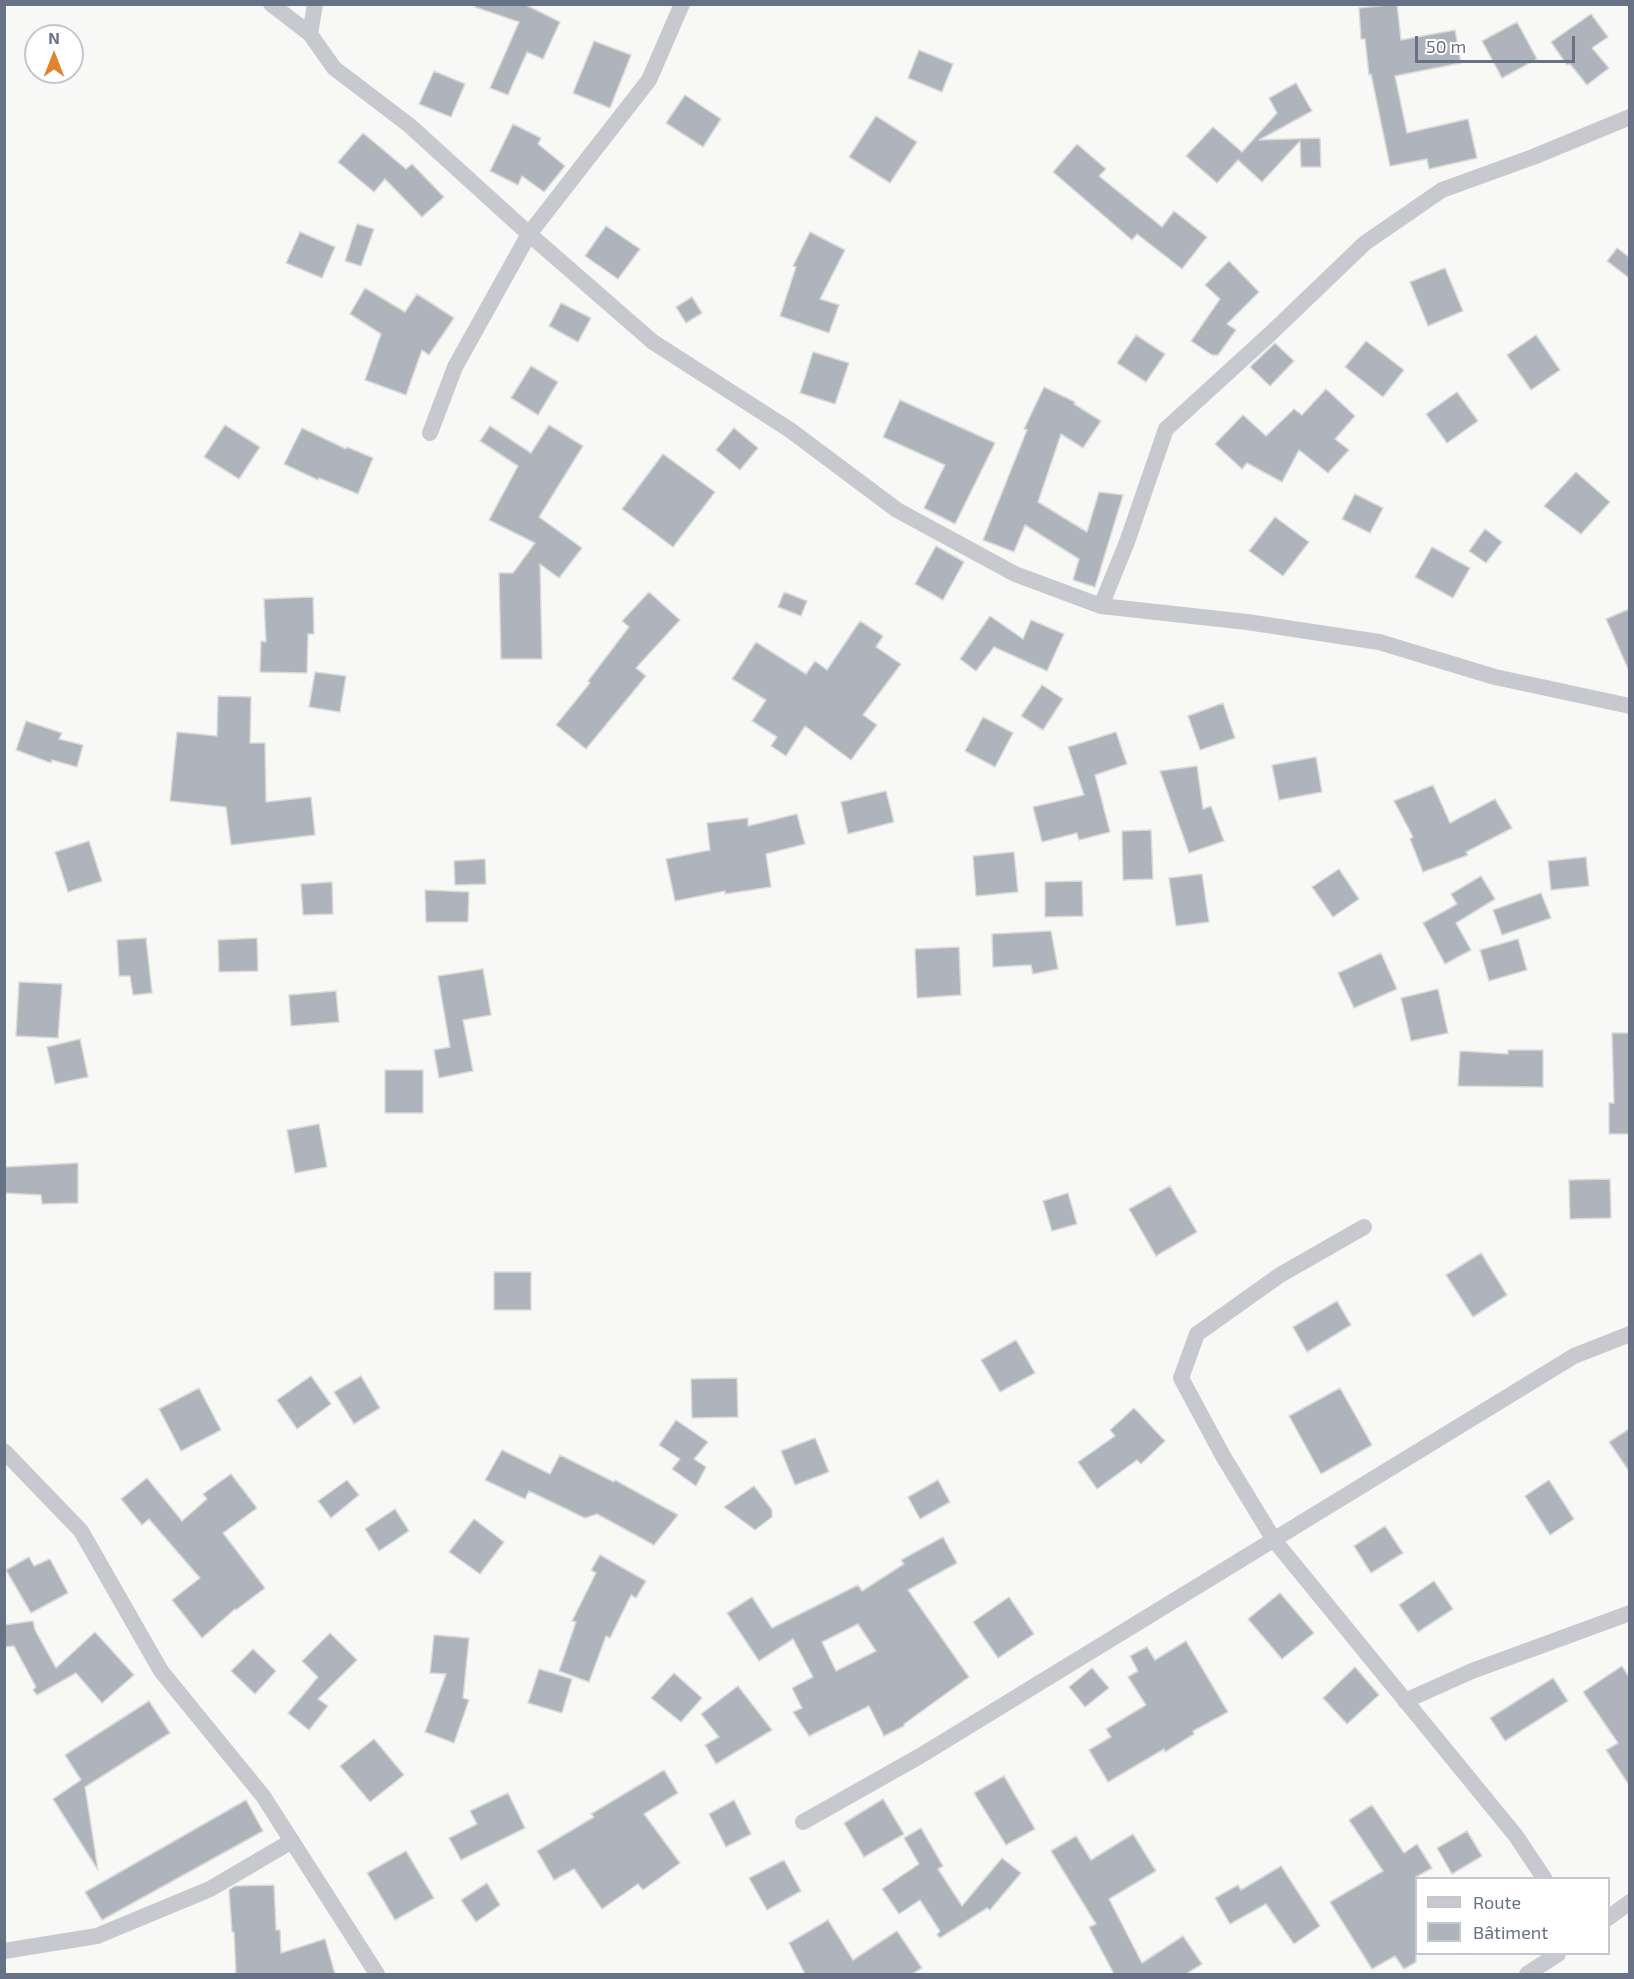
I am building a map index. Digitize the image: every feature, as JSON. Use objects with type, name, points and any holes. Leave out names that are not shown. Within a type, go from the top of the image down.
[{"type":"street","points":[[271,4],[310,34],[334,68],[409,124],[529,234],[653,342],[790,430],[897,510],[1015,574],[1101,606],[1247,622],[1379,642],[1495,677],[1629,706]]},
{"type":"street","points":[[310,34],[315,4]]},
{"type":"street","points":[[430,433],[455,367],[529,234],[649,80],[682,4]]},
{"type":"street","points":[[1101,606],[1127,542],[1166,429],[1365,243],[1442,190],[1533,157],[1629,117]]},
{"type":"street","points":[[1364,1227],[1280,1275],[1197,1334],[1181,1378],[1223,1456],[1274,1540],[1516,1836],[1543,1877]]},
{"type":"street","points":[[803,1822],[920,1756],[1575,1356],[1629,1334]]},
{"type":"street","points":[[4,1450],[81,1532],[161,1671],[263,1796],[377,1974]]},
{"type":"street","points":[[1405,1701],[1472,1671],[1629,1613]]},
{"type":"street","points":[[4,1951],[97,1936],[210,1889],[292,1841]]},
{"type":"street","points":[[1610,1916],[1629,1902]]},
{"type":"street","points":[[1527,1974],[1555,1955]]},
{"type":"building","points":[[476,4],[524,4],[560,22],[543,59],[527,52],[508,95],[490,88],[519,22],[475,7]]},
{"type":"building","points":[[1397,4],[1401,40],[1455,30],[1461,63],[1395,76],[1407,133],[1468,119],[1477,158],[1429,169],[1427,159],[1390,166],[1371,74],[1369,75],[1365,39],[1361,39],[1359,8]]},
{"type":"building","points":[[1591,14],[1608,37],[1592,48],[1609,68],[1587,85],[1570,64],[1567,65],[1551,42]]},
{"type":"building","points":[[1517,22],[1537,59],[1502,78],[1482,41]]},
{"type":"building","points":[[594,41],[631,55],[610,108],[573,93]]},
{"type":"building","points":[[919,50],[953,64],[942,92],[908,78]]},
{"type":"building","points":[[434,71],[465,84],[451,117],[419,104]]},
{"type":"building","points":[[1296,83],[1312,111],[1259,140],[1320,138],[1321,167],[1301,167],[1300,141],[1262,182],[1238,160],[1217,183],[1186,156],[1213,127],[1242,152],[1277,113],[1269,98]]},
{"type":"building","points":[[685,95],[721,119],[703,147],[666,123]]},
{"type":"building","points":[[876,116],[917,142],[890,183],[849,157]]},
{"type":"building","points":[[513,124],[541,138],[538,144],[565,166],[544,192],[522,176],[518,185],[490,171]]},
{"type":"building","points":[[363,133],[406,169],[412,164],[444,197],[422,217],[385,179],[374,192],[338,162]]},
{"type":"building","points":[[1077,144],[1106,169],[1099,176],[1162,227],[1174,211],[1207,237],[1182,269],[1137,234],[1132,240],[1053,172]]},
{"type":"building","points":[[357,224],[374,229],[361,266],[345,261]]},
{"type":"building","points":[[606,226],[640,249],[618,279],[585,256]]},
{"type":"building","points":[[300,232],[335,247],[322,278],[286,263]]},
{"type":"building","points":[[810,232],[845,250],[820,299],[839,305],[829,333],[780,316],[796,267],[793,266]]},
{"type":"building","points":[[1617,248],[1629,257],[1629,278],[1607,261]]},
{"type":"building","points":[[1229,261],[1259,292],[1227,324],[1236,330],[1218,355],[1212,355],[1191,341],[1220,299],[1205,285]]},
{"type":"building","points":[[1445,268],[1463,311],[1428,326],[1410,282]]},
{"type":"building","points":[[365,288],[405,312],[417,294],[454,318],[429,355],[422,350],[406,395],[365,380],[381,334],[350,314]]},
{"type":"building","points":[[692,297],[702,313],[686,323],[676,307]]},
{"type":"building","points":[[561,303],[591,318],[578,342],[549,326]]},
{"type":"building","points":[[1136,335],[1165,354],[1146,382],[1117,363]]},
{"type":"building","points":[[1536,335],[1560,370],[1531,390],[1507,355]]},
{"type":"building","points":[[1366,341],[1404,370],[1383,397],[1345,367]]},
{"type":"building","points":[[1275,343],[1294,361],[1270,386],[1250,367]]},
{"type":"building","points":[[813,352],[849,363],[835,404],[800,393]]},
{"type":"building","points":[[531,366],[558,382],[538,415],[511,398]]},
{"type":"building","points":[[1044,387],[1075,402],[1074,404],[1101,421],[1083,448],[1061,434],[1038,502],[1087,532],[1099,492],[1123,495],[1095,587],[1073,580],[1079,559],[1025,525],[1014,552],[983,540],[1027,430],[1024,429]]},
{"type":"building","points":[[1326,389],[1355,416],[1335,439],[1349,450],[1328,473],[1299,450],[1282,482],[1247,463],[1242,469],[1215,444],[1243,415],[1266,436],[1294,409],[1302,415]]},
{"type":"building","points":[[1457,392],[1478,421],[1447,443],[1426,414]]},
{"type":"building","points":[[900,400],[995,443],[955,524],[924,508],[945,465],[883,437]]},
{"type":"building","points":[[225,425],[260,447],[239,479],[204,457]]},
{"type":"building","points":[[549,425],[583,446],[539,517],[582,548],[559,578],[540,564],[542,659],[501,659],[499,573],[513,573],[535,543],[489,520],[518,466],[480,441],[490,426],[531,453]]},
{"type":"building","points":[[302,428],[346,449],[347,447],[373,458],[358,494],[319,478],[318,480],[284,464]]},
{"type":"building","points":[[734,428],[758,448],[740,470],[716,450]]},
{"type":"building","points":[[663,454],[715,492],[673,547],[622,509]]},
{"type":"building","points":[[1576,472],[1610,502],[1581,534],[1544,506]]},
{"type":"building","points":[[1355,494],[1383,508],[1370,533],[1342,519]]},
{"type":"building","points":[[1275,517],[1309,542],[1283,576],[1249,551]]},
{"type":"building","points":[[1485,529],[1502,542],[1486,563],[1469,551]]},
{"type":"building","points":[[936,546],[964,562],[943,600],[915,584]]},
{"type":"building","points":[[1432,547],[1470,568],[1453,598],[1415,577]]},
{"type":"building","points":[[649,592],[680,620],[636,668],[646,676],[586,749],[556,725],[590,683],[588,681],[629,627],[622,621]]},
{"type":"building","points":[[784,592],[807,601],[801,616],[778,607]]},
{"type":"building","points":[[313,597],[314,634],[308,634],[307,673],[260,672],[261,641],[266,642],[264,599]]},
{"type":"building","points":[[1629,609],[1629,671],[1606,619]]},
{"type":"building","points":[[990,616],[1023,639],[1031,620],[1064,634],[1047,671],[994,647],[976,671],[960,659]]},
{"type":"building","points":[[860,621],[883,636],[876,647],[901,664],[863,715],[877,725],[851,760],[805,726],[786,756],[771,746],[777,737],[752,721],[766,700],[732,679],[756,642],[806,674],[815,661],[827,670]]},
{"type":"building","points":[[315,672],[346,676],[340,712],[309,707]]},
{"type":"building","points":[[1042,685],[1063,699],[1043,730],[1021,716]]},
{"type":"building","points":[[218,696],[251,697],[250,743],[265,743],[266,802],[311,797],[315,835],[231,845],[226,807],[170,801],[177,732],[217,736]]},
{"type":"building","points":[[1223,703],[1235,738],[1200,750],[1188,716]]},
{"type":"building","points":[[983,717],[1013,733],[995,767],[965,751]]},
{"type":"building","points":[[26,721],[62,733],[59,739],[83,745],[77,767],[52,760],[51,763],[16,750]]},
{"type":"building","points":[[1116,732],[1127,764],[1095,775],[1110,832],[1079,840],[1077,833],[1042,842],[1033,807],[1084,795],[1068,747]]},
{"type":"building","points":[[1316,757],[1322,792],[1279,800],[1272,765]]},
{"type":"building","points":[[1197,766],[1203,809],[1211,806],[1224,841],[1189,853],[1160,771]]},
{"type":"building","points":[[1433,785],[1450,823],[1495,799],[1512,828],[1466,852],[1468,855],[1423,872],[1410,839],[1413,837],[1394,801]]},
{"type":"building","points":[[886,791],[894,822],[848,834],[841,802]]},
{"type":"building","points":[[797,814],[805,844],[766,854],[771,887],[725,894],[725,891],[675,901],[666,859],[710,850],[707,823],[748,818],[748,826]]},
{"type":"building","points":[[1151,830],[1153,879],[1123,880],[1122,831]]},
{"type":"building","points":[[89,841],[102,881],[68,892],[55,852]]},
{"type":"building","points":[[1014,852],[1018,892],[976,896],[973,856]]},
{"type":"building","points":[[1586,857],[1589,886],[1551,890],[1548,861]]},
{"type":"building","points":[[485,859],[486,884],[455,885],[454,861]]},
{"type":"building","points":[[1339,869],[1359,899],[1333,917],[1312,887]]},
{"type":"building","points":[[1202,874],[1209,922],[1176,926],[1169,878]]},
{"type":"building","points":[[1481,876],[1495,899],[1456,923],[1471,950],[1445,964],[1423,923],[1457,904],[1451,894]]},
{"type":"building","points":[[1082,881],[1083,916],[1045,917],[1045,882]]},
{"type":"building","points":[[332,882],[333,914],[303,915],[301,884]]},
{"type":"building","points":[[425,890],[469,892],[468,922],[426,922]]},
{"type":"building","points":[[1541,893],[1551,918],[1502,935],[1493,910]]},
{"type":"building","points":[[1051,931],[1058,969],[1033,974],[1031,965],[993,967],[992,934]]},
{"type":"building","points":[[146,938],[152,993],[133,995],[130,976],[119,976],[117,940]]},
{"type":"building","points":[[257,938],[258,971],[219,972],[218,940]]},
{"type":"building","points":[[1518,939],[1527,970],[1489,981],[1480,950]]},
{"type":"building","points":[[959,947],[961,995],[917,998],[915,949]]},
{"type":"building","points":[[1381,953],[1397,989],[1354,1008],[1338,973]]},
{"type":"building","points":[[483,969],[491,1015],[463,1020],[473,1071],[439,1078],[434,1050],[450,1047],[438,976]]},
{"type":"building","points":[[19,982],[62,984],[58,1038],[16,1036]]},
{"type":"building","points":[[1438,989],[1448,1033],[1411,1041],[1401,998]]},
{"type":"building","points":[[336,991],[339,1022],[291,1026],[289,995]]},
{"type":"building","points":[[1612,1033],[1629,1033],[1629,1134],[1609,1134],[1609,1103],[1614,1103]]},
{"type":"building","points":[[80,1039],[88,1077],[55,1084],[47,1047]]},
{"type":"building","points":[[1508,1050],[1543,1050],[1543,1087],[1458,1086],[1460,1051],[1508,1054]]},
{"type":"building","points":[[385,1070],[423,1070],[423,1113],[385,1113]]},
{"type":"building","points":[[319,1124],[327,1167],[295,1173],[287,1130]]},
{"type":"building","points":[[78,1163],[78,1203],[42,1204],[41,1195],[4,1193],[4,1167]]},
{"type":"building","points":[[1610,1179],[1611,1218],[1570,1219],[1569,1180]]},
{"type":"building","points":[[1170,1186],[1197,1232],[1156,1256],[1129,1209]]},
{"type":"building","points":[[1068,1193],[1077,1224],[1052,1231],[1043,1201]]},
{"type":"building","points":[[1481,1253],[1507,1295],[1473,1317],[1446,1275]]},
{"type":"building","points":[[494,1272],[531,1272],[531,1310],[494,1310]]},
{"type":"building","points":[[1337,1301],[1351,1325],[1307,1352],[1293,1327]]},
{"type":"building","points":[[1016,1340],[1035,1373],[1000,1392],[981,1360]]},
{"type":"building","points":[[311,1376],[331,1404],[297,1429],[277,1400]]},
{"type":"building","points":[[361,1376],[380,1408],[354,1424],[334,1392]]},
{"type":"building","points":[[737,1378],[738,1417],[692,1418],[691,1379]]},
{"type":"building","points":[[199,1388],[221,1430],[181,1451],[159,1409]]},
{"type":"building","points":[[1340,1388],[1372,1445],[1321,1474],[1289,1416]]},
{"type":"building","points":[[1134,1408],[1165,1441],[1141,1464],[1137,1460],[1097,1489],[1078,1462],[1115,1436],[1110,1430]]},
{"type":"building","points":[[676,1420],[708,1442],[694,1459],[706,1467],[696,1486],[672,1469],[680,1459],[659,1445]]},
{"type":"building","points":[[1629,1429],[1629,1471],[1609,1442]]},
{"type":"building","points":[[815,1438],[829,1472],[795,1485],[781,1451]]},
{"type":"building","points":[[502,1450],[550,1474],[560,1455],[614,1482],[615,1480],[678,1515],[654,1545],[597,1514],[585,1518],[529,1491],[525,1499],[485,1480]]},
{"type":"building","points":[[231,1474],[257,1508],[223,1533],[265,1588],[235,1609],[202,1638],[172,1600],[200,1578],[149,1519],[142,1525],[121,1499],[147,1478],[182,1521],[207,1499],[203,1494]]},
{"type":"building","points":[[347,1480],[359,1495],[331,1518],[318,1501]]},
{"type":"building","points":[[938,1480],[950,1502],[920,1519],[908,1497]]},
{"type":"building","points":[[1549,1480],[1574,1519],[1550,1535],[1525,1496]]},
{"type":"building","points":[[754,1486],[772,1510],[772,1517],[755,1530],[724,1507]]},
{"type":"building","points":[[395,1509],[409,1531],[379,1551],[365,1529]]},
{"type":"building","points":[[474,1519],[504,1542],[480,1574],[449,1552]]},
{"type":"building","points":[[1385,1526],[1403,1553],[1371,1573],[1354,1546]]},
{"type":"building","points":[[943,1537],[957,1563],[908,1590],[969,1677],[904,1726],[884,1736],[869,1706],[809,1736],[793,1712],[802,1708],[792,1688],[813,1677],[793,1639],[759,1661],[727,1613],[752,1597],[772,1628],[858,1585],[862,1591],[904,1564],[901,1560]],"holes":[[[858,1624],[876,1651],[836,1671],[822,1642]]]},
{"type":"building","points":[[600,1555],[646,1581],[636,1598],[631,1595],[610,1638],[606,1636],[589,1682],[559,1671],[576,1622],[572,1621],[596,1573],[591,1570]]},
{"type":"building","points":[[29,1557],[34,1566],[50,1559],[68,1593],[31,1613],[6,1570]]},
{"type":"building","points":[[1434,1581],[1453,1609],[1418,1632],[1399,1605]]},
{"type":"building","points":[[1280,1593],[1314,1633],[1282,1659],[1248,1619]]},
{"type":"building","points":[[1009,1597],[1034,1634],[998,1658],[973,1622]]},
{"type":"building","points":[[33,1621],[35,1630],[56,1668],[95,1632],[134,1675],[102,1703],[76,1673],[37,1695],[33,1690],[36,1687],[14,1646],[4,1647],[4,1625]]},
{"type":"building","points":[[330,1633],[357,1660],[318,1699],[328,1706],[309,1730],[288,1713],[318,1677],[302,1661]]},
{"type":"building","points":[[434,1635],[469,1638],[463,1698],[469,1700],[454,1743],[425,1732],[446,1674],[430,1673]]},
{"type":"building","points":[[1186,1641],[1228,1712],[1193,1731],[1194,1734],[1165,1752],[1164,1749],[1108,1782],[1089,1750],[1111,1737],[1106,1729],[1146,1705],[1128,1677],[1138,1671],[1130,1656],[1147,1647],[1155,1660]]},
{"type":"building","points":[[253,1649],[276,1671],[255,1694],[231,1671]]},
{"type":"building","points":[[1622,1666],[1629,1677],[1629,1785],[1606,1750],[1618,1743],[1583,1692]]},
{"type":"building","points":[[1355,1667],[1379,1695],[1347,1724],[1323,1698]]},
{"type":"building","points":[[1092,1668],[1109,1688],[1085,1707],[1069,1687]]},
{"type":"building","points":[[539,1669],[572,1679],[562,1713],[528,1703]]},
{"type":"building","points":[[674,1673],[702,1698],[681,1722],[651,1698]]},
{"type":"building","points":[[1553,1678],[1568,1701],[1505,1741],[1490,1718]]},
{"type":"building","points":[[738,1686],[772,1730],[716,1764],[705,1745],[719,1737],[701,1714]]},
{"type":"building","points":[[149,1701],[170,1733],[85,1787],[98,1870],[53,1799],[81,1780],[65,1755]]},
{"type":"building","points":[[374,1739],[404,1775],[370,1802],[340,1766]]},
{"type":"building","points":[[664,1770],[678,1793],[644,1814],[680,1863],[643,1890],[638,1884],[602,1909],[574,1869],[554,1880],[537,1851],[594,1817],[591,1814]]},
{"type":"building","points":[[1004,1776],[1035,1829],[1006,1845],[974,1793]]},
{"type":"building","points":[[508,1793],[525,1828],[461,1860],[449,1838],[477,1824],[470,1811]]},
{"type":"building","points":[[883,1799],[904,1834],[864,1857],[844,1823]]},
{"type":"building","points":[[246,1800],[263,1831],[102,1920],[85,1892]]},
{"type":"building","points":[[734,1800],[751,1834],[726,1847],[709,1814]]},
{"type":"building","points":[[1372,1805],[1404,1853],[1417,1844],[1432,1868],[1415,1877],[1416,1962],[1404,1969],[1395,1956],[1372,1969],[1330,1902],[1383,1871],[1349,1820]]},
{"type":"building","points":[[921,1828],[943,1866],[938,1869],[962,1906],[1002,1858],[1021,1873],[990,1910],[987,1908],[940,1938],[937,1935],[940,1931],[920,1900],[899,1914],[882,1889],[919,1864],[904,1838]]},
{"type":"building","points":[[1467,1831],[1482,1856],[1452,1874],[1437,1848]]},
{"type":"building","points":[[1133,1834],[1156,1871],[1109,1899],[1142,1963],[1183,1936],[1202,1964],[1186,1974],[1114,1974],[1089,1927],[1096,1924],[1051,1851],[1076,1836],[1091,1860]]},
{"type":"building","points":[[406,1851],[434,1898],[395,1920],[367,1873]]},
{"type":"building","points":[[784,1860],[801,1891],[767,1910],[749,1878]]},
{"type":"building","points":[[1281,1866],[1320,1926],[1294,1944],[1266,1904],[1230,1924],[1215,1898],[1238,1885],[1241,1890]]},
{"type":"building","points":[[487,1883],[500,1905],[476,1922],[461,1900]]},
{"type":"building","points":[[274,1885],[276,1930],[280,1930],[281,1953],[325,1939],[335,1974],[236,1974],[229,1890],[235,1886]]},
{"type":"building","points":[[828,1920],[853,1960],[897,1931],[922,1968],[912,1974],[805,1974],[789,1943]]}]
